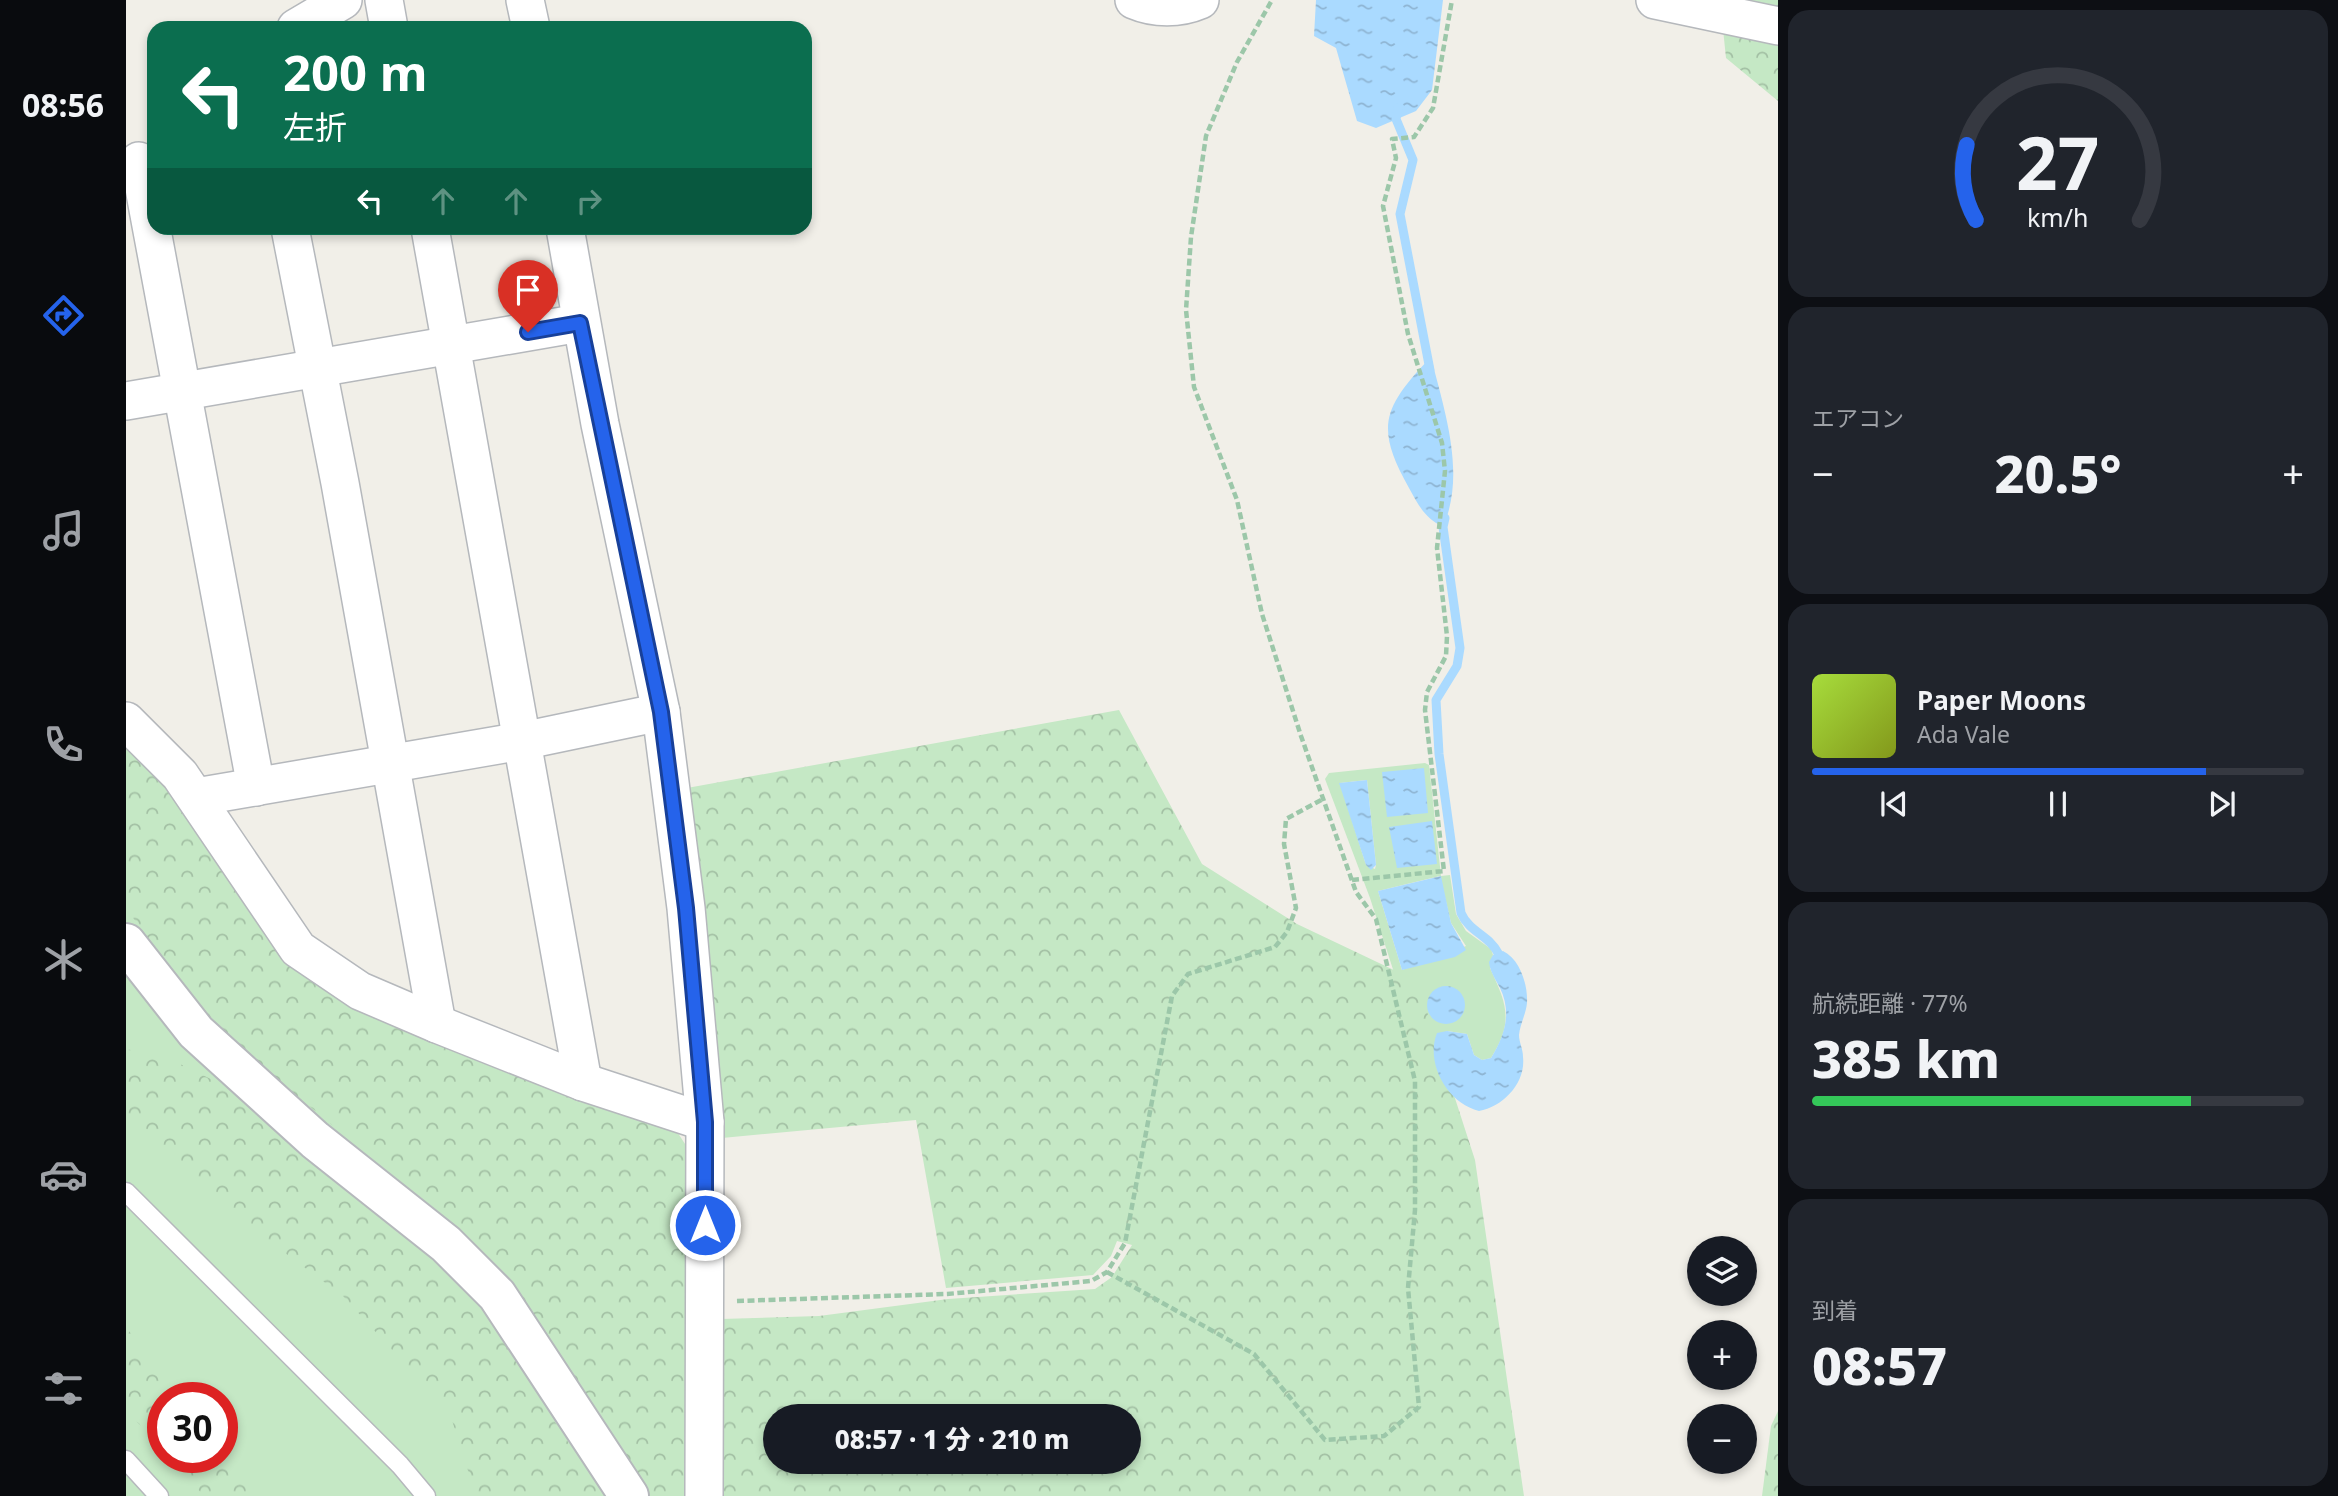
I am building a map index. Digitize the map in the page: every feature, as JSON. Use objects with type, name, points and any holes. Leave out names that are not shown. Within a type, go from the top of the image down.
[{"type":"street","points":[[308,21],[343,0]]},
{"type":"street","points":[[384,0],[388,21]]},
{"type":"street","points":[[525,0],[530,21]]},
{"type":"street","points":[[1134,0],[1146,5],[1184,7],[1199,0]]},
{"type":"street","points":[[1654,0],[1778,26]]},
{"type":"street","points":[[140,160],[147,199]]},
{"type":"street","points":[[154,235],[256,787]]},
{"type":"street","points":[[291,235],[437,1024]]},
{"type":"street","points":[[431,235],[583,1082]]},
{"type":"street","points":[[566,235],[580,323],[661,712],[686,908],[705,1122],[704,1496]]},
{"type":"street","points":[[126,401],[580,323]]},
{"type":"street","points":[[196,797],[522,741],[661,712]]},
{"type":"street","points":[[126,721],[157,749],[196,797],[258,894],[298,949],[360,991],[437,1024],[583,1082],[705,1122]]},
{"type":"street","points":[[126,943],[196,1032],[315,1140],[446,1244],[497,1295],[629,1496]]},
{"type":"lane","points":[[126,1192],[401,1465],[426,1496]]},
{"type":"lane","points":[[126,1460],[159,1496]]},
{"type":"path","points":[[1107,1272],[1254,1354],[1325,1440],[1384,1436],[1419,1407],[1408,1288],[1415,1210],[1415,1080],[1376,919],[1356,892],[1323,799],[1262,614],[1237,500],[1194,387],[1186,310],[1191,237],[1206,135],[1237,62],[1272,0]]},
{"type":"path","points":[[1352,880],[1444,871],[1425,710],[1427,692],[1446,656],[1447,636],[1437,548],[1445,471],[1443,443],[1416,364],[1383,206],[1396,158],[1392,139],[1414,137],[1433,108],[1452,0]]},
{"type":"path","points":[[704,1302],[947,1294],[1091,1282],[1107,1272],[1125,1243],[1172,996],[1188,974],[1275,947],[1287,932],[1296,908],[1284,844],[1286,819],[1323,799]]},
{"type":"green space","points":[[1720,0],[1778,0],[1778,101],[1726,58]]},
{"type":"green space","points":[[1119,710],[1202,864],[1297,924],[1417,981],[1475,1160],[1524,1496],[719,1496],[721,1319],[819,1316],[948,1299],[1095,1289],[1112,1277],[1132,1245],[1117,1241],[1111,1256],[1093,1275],[946,1288],[916,1120],[722,1138],[687,788]]},
{"type":"green space","points":[[126,731],[650,1496],[126,1496]]},
{"type":"green space","points":[[126,731],[294,955],[672,1124],[687,1147],[704,1496],[646,1496],[510,1285],[465,1235],[242,1050],[187,993],[126,908]]},
{"type":"green space","points":[[1425,763],[1429,765],[1441,876],[1450,875],[1456,914],[1466,931],[1491,949],[1493,955],[1490,968],[1504,1003],[1506,1013],[1503,1034],[1491,1058],[1482,1060],[1474,1055],[1467,1034],[1447,1031],[1434,1041],[1398,985],[1370,898],[1325,779],[1329,773]],"holes":[[[1367,780],[1376,865],[1375,869],[1366,865],[1340,783]],[[1440,876],[1451,923],[1466,946],[1402,970],[1378,891]]]},
{"type":"green space","points":[[126,1049],[166,1057],[235,1091],[443,1266],[485,1314],[603,1496],[476,1496],[450,1414],[343,1296],[223,1207],[172,1152],[126,1120]]},
{"type":"green space","points":[[126,1328],[175,1382],[147,1382],[147,1431],[126,1412]]},
{"type":"green space","points":[[1778,1411],[1778,1496],[1762,1496],[1771,1426]]},
{"type":"green space","points":[[238,1472],[254,1496],[203,1496],[186,1473]]},
{"type":"water","points":[[1316,0],[1443,0],[1432,90],[1416,111],[1376,128],[1357,121],[1336,48],[1314,36]]},
{"type":"water","points":[[1428,360],[1432,361],[1447,422],[1453,465],[1450,507],[1443,527],[1427,515],[1416,500],[1398,467],[1388,434],[1393,406],[1401,392]]},
{"type":"water","points":[[1424,768],[1428,813],[1387,817],[1382,772]]},
{"type":"water","points":[[1367,780],[1376,865],[1371,870],[1366,865],[1339,783]]},
{"type":"water","points":[[1432,821],[1437,864],[1397,868],[1389,827]]},
{"type":"water","points":[[1441,876],[1451,923],[1466,950],[1455,957],[1402,970],[1378,891]]},
{"type":"water","points":[[1503,951],[1518,966],[1526,988],[1526,1007],[1519,1035],[1523,1067],[1517,1084],[1504,1099],[1479,1111],[1457,1100],[1448,1091],[1437,1069],[1434,1045],[1437,1033],[1447,1031],[1467,1034],[1474,1055],[1482,1060],[1491,1058],[1503,1032],[1506,1006],[1489,962],[1493,955]]},
{"type":"water","points":[[1446,986],[1459,992],[1465,1005],[1459,1018],[1446,1024],[1433,1018],[1427,1005],[1433,992]]},
{"type":"waterway","points":[[1398,108],[1396,119],[1413,160],[1400,214],[1430,370]]},
{"type":"waterway","points":[[1445,518],[1443,527],[1460,648],[1457,666],[1436,700],[1439,754],[1461,913],[1469,925],[1490,942],[1498,953]]},
{"type":"route","points":[[528,332],[580,323],[661,712],[686,908],[705,1122],[705,1225]]}]
